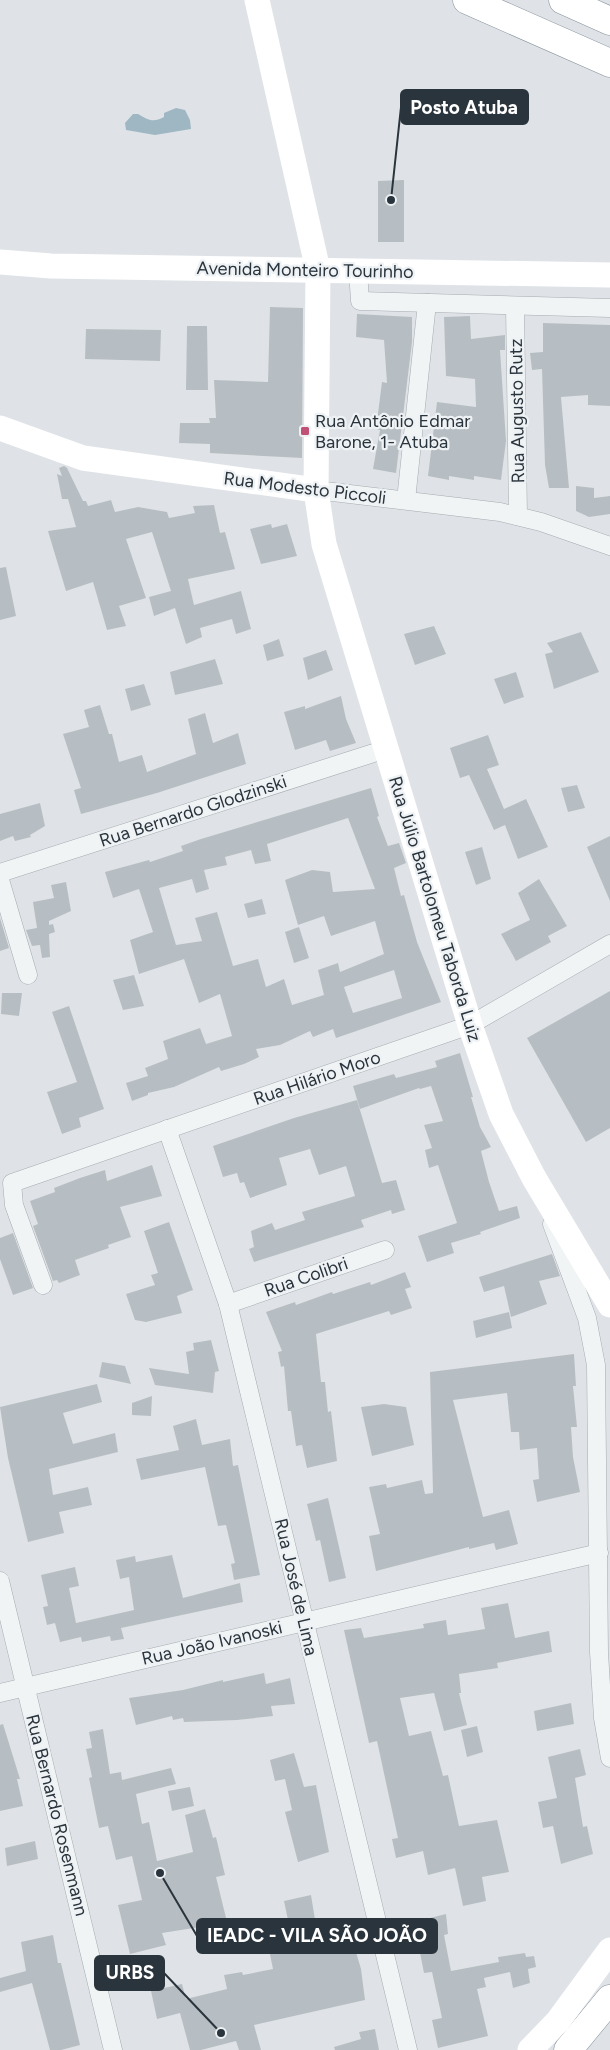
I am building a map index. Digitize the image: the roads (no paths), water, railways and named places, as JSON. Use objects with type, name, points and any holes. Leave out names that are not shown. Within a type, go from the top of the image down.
[{"type":"highway","points":[[467,0],[610,63]]},
{"type":"highway","points":[[563,0],[610,21]]},
{"type":"highway","points":[[568,2050],[607,1998]]},
{"type":"main road","name":"Rua Júlio Bartolomeu Taborda Luiz","points":[[257,0],[318,270],[316,490],[324,544],[470,1025],[501,1114],[534,1178],[610,1305]]},
{"type":"main road","name":"Avenida Monteiro Tourinho","points":[[0,262],[51,266],[610,275]]},
{"type":"main road","name":"Rua Modesto Piccoli","points":[[0,428],[83,458],[316,490]]},
{"type":"main road","points":[[530,2050],[558,2020],[610,1950]]},
{"type":"street","points":[[358,270],[360,301],[610,308]]},
{"type":"street","points":[[406,500],[427,303]]},
{"type":"street","name":"Rua Augusto Rutz","points":[[515,306],[518,516]]},
{"type":"street","name":"Rua Modesto Piccoli","points":[[316,490],[406,500],[518,516],[610,546]]},
{"type":"street","name":"Rua Bernardo Glodzinski","points":[[0,873],[386,749]]},
{"type":"street","points":[[0,880],[28,976]]},
{"type":"street","name":"Rua Hilário Moro","points":[[42,1285],[14,1205],[12,1183],[470,1025],[610,944]]},
{"type":"street","name":"Rua José de Lima","points":[[167,1129],[228,1304],[408,2050]]},
{"type":"street","points":[[534,1178],[580,1298],[593,1345],[597,1390],[600,1669],[610,1758]]},
{"type":"street","name":"Rua Colibri","points":[[228,1304],[385,1250]]},
{"type":"street","name":"Rua João Ivanoski","points":[[0,1693],[599,1553]]},
{"type":"street","name":"Rua Bernardo Rosenmann","points":[[0,1581],[113,2050]]},
{"type":"water","points":[[176,108],[185,110],[190,120],[191,129],[155,135],[126,130],[125,123],[133,114],[157,120],[164,117],[164,113]]},
{"type":"place","name":"Posto Atuba","points":[[391,200]]},
{"type":"place","name":"Rua Antônio Edmar Barone, 1- Atuba","points":[[305,431]]},
{"type":"place","name":"IEADC - VILA SÃO JOÃO","points":[[160,1873]]},
{"type":"place","name":"URBS","points":[[221,2033]]}]
